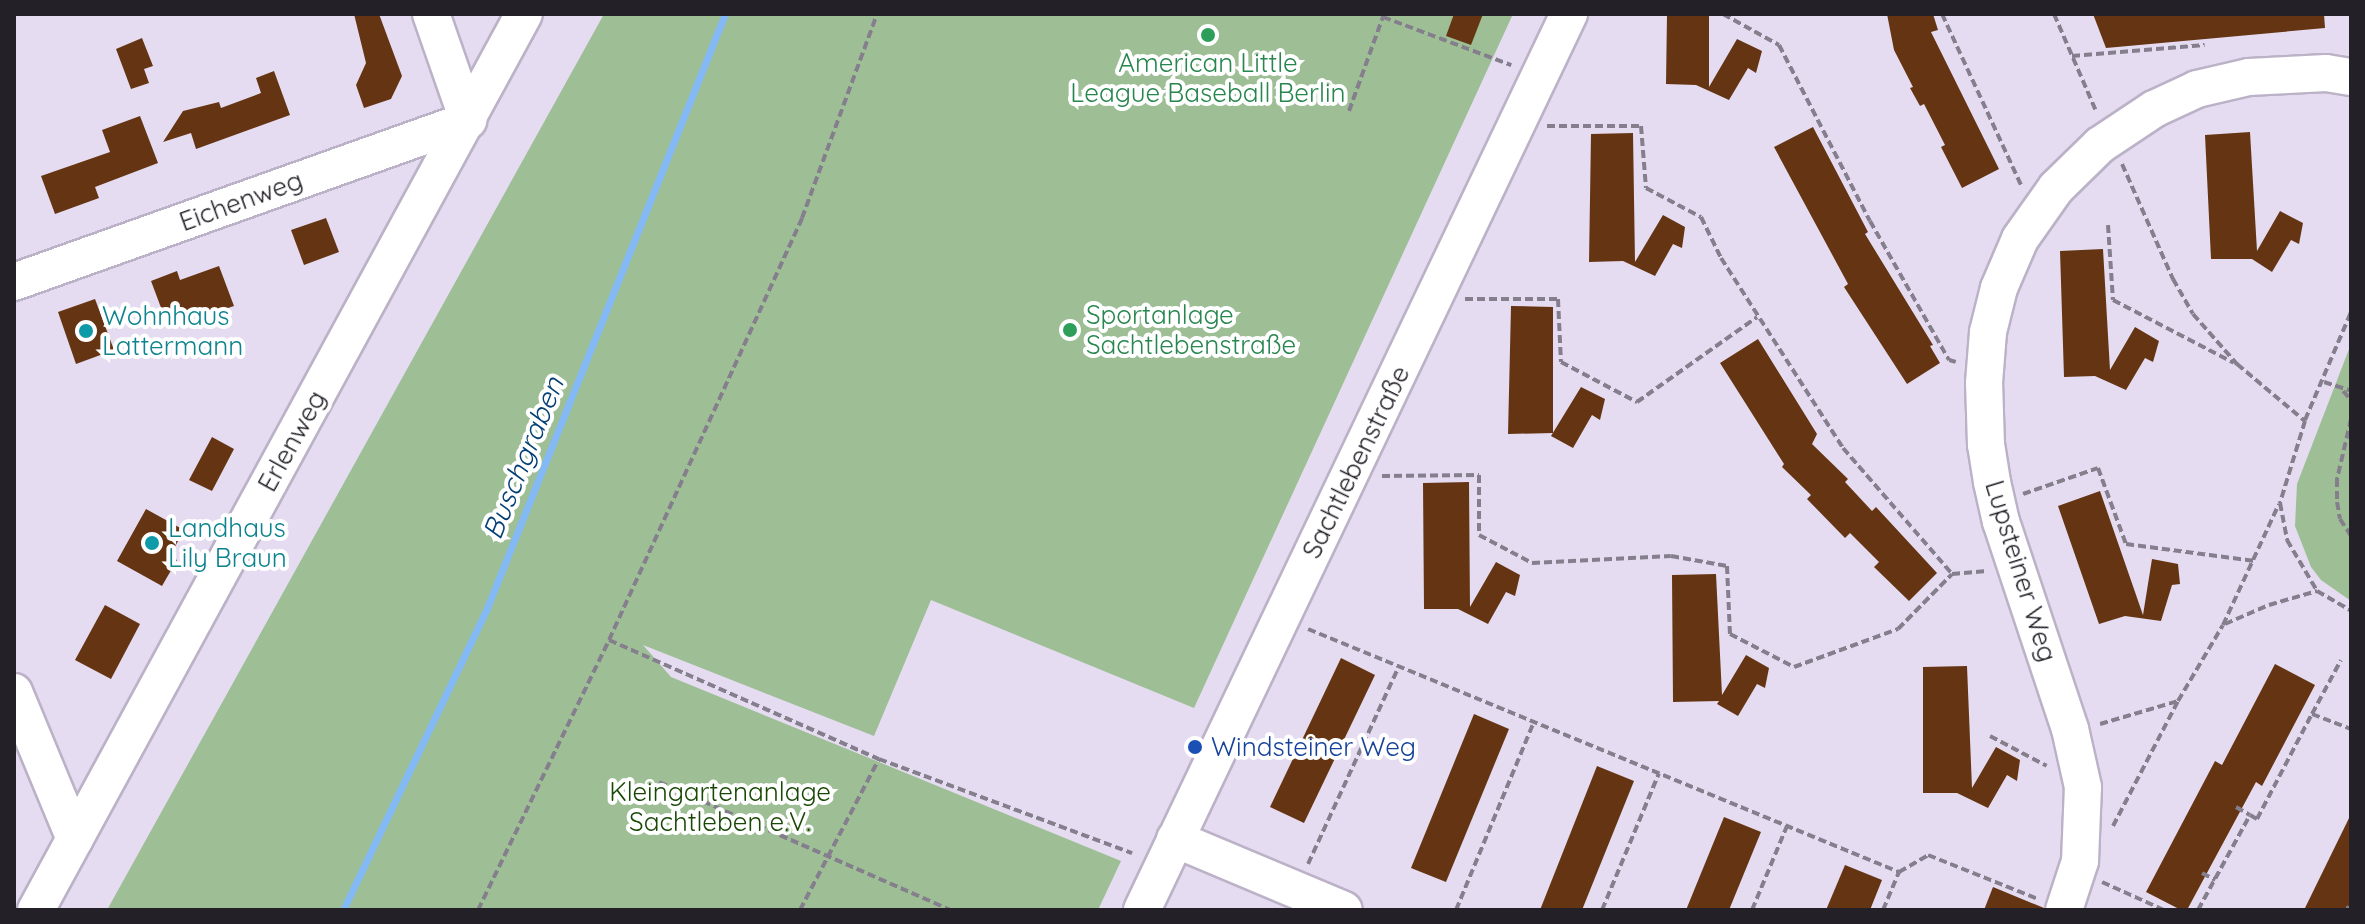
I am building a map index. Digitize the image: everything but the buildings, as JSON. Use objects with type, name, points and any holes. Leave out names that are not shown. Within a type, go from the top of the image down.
[{"type":"street","points":[[431,14],[468,120]]},
{"type":"street","name":"Erlenweg","points":[[36,910],[524,14]]},
{"type":"street","name":"Sachtlebenstraße","points":[[1142,910],[1569,14]]},
{"type":"street","name":"Lupsteiner Weg","points":[[2055,906],[2080,861],[2083,787],[2070,729],[2001,522],[1992,482],[1984,383],[1988,332],[1999,288],[2020,239],[2056,188],[2092,151],[2154,109],[2197,89],[2249,77],[2326,73],[2351,77]]},
{"type":"street","name":"Eichenweg","points":[[14,282],[468,120]]},
{"type":"street","points":[[14,692],[75,839]]},
{"type":"street","points":[[1175,839],[1344,910]]},
{"type":"path","points":[[478,910],[609,640],[802,218],[877,14]]},
{"type":"path","points":[[1723,14],[1779,45],[1870,221],[1949,360],[1964,364]]},
{"type":"path","points":[[1942,14],[2025,193]]},
{"type":"path","points":[[2054,14],[2098,115]]},
{"type":"path","points":[[1349,111],[1384,16],[1513,66]]},
{"type":"path","points":[[2072,56],[2205,45]]},
{"type":"path","points":[[1545,126],[1641,126],[1646,188],[1701,217],[1721,258],[1757,317],[1843,448],[1952,574]]},
{"type":"path","points":[[2118,154],[2173,279],[2193,314],[2237,364],[2305,421]]},
{"type":"path","points":[[2108,225],[2113,300],[2237,364]]},
{"type":"path","points":[[1463,299],[1558,299],[1561,362],[1637,402],[1757,317]]},
{"type":"path","points":[[2106,840],[2178,701],[2256,561],[2280,503],[2305,421],[2351,312]]},
{"type":"path","points":[[2324,382],[2351,391]]},
{"type":"path","points":[[2341,390],[2351,400]]},
{"type":"path","points":[[2351,419],[2337,479],[2340,519],[2351,536]]},
{"type":"path","points":[[2014,497],[2098,468],[2126,544],[2256,561]]},
{"type":"path","points":[[1378,476],[1479,475],[1479,535],[1532,563],[1671,556],[1727,566],[1730,634],[1794,667],[1898,629],[1952,574],[1998,570]]},
{"type":"path","points":[[2280,503],[2287,540],[2317,591],[2351,611]]},
{"type":"path","points":[[2223,625],[2269,605],[2317,591]]},
{"type":"path","points":[[1306,628],[1899,872]]},
{"type":"path","points":[[609,640],[879,759],[1132,853]]},
{"type":"path","points":[[2236,807],[2257,819],[2341,660]]},
{"type":"path","points":[[1306,868],[1399,666]]},
{"type":"path","points":[[2090,727],[2178,701]]},
{"type":"path","points":[[2302,711],[2351,729]]},
{"type":"path","points":[[1456,910],[1534,722]]},
{"type":"path","points":[[1990,736],[2051,769]]},
{"type":"path","points":[[800,910],[879,759]]},
{"type":"path","points":[[2275,761],[2285,766]]},
{"type":"path","points":[[1602,910],[1659,773]]},
{"type":"path","points":[[659,782],[951,910]]},
{"type":"path","points":[[2198,910],[2250,815]]},
{"type":"path","points":[[1752,910],[1787,826]]},
{"type":"path","points":[[1883,910],[1899,872],[1928,855],[2055,906]]},
{"type":"path","points":[[2202,873],[2215,880]]},
{"type":"path","points":[[2093,877],[2164,910]]},
{"type":"green space","name":"Kleingartenanlage Sachtleben e.V.","points":[[604,14],[1513,14],[1194,708],[931,600],[874,736],[643,645],[671,677],[1121,861],[1098,910],[107,910]]},
{"type":"green space","points":[[2351,344],[2351,601],[2321,580],[2311,567],[2295,526],[2297,484]]},
{"type":"waterway","name":"Buschgraben","points":[[343,910],[487,608],[725,14]]},
{"type":"place","name":"American Little League Baseball Berlin","points":[[1208,35]]},
{"type":"place","name":"Sportanlage Sachtlebenstraße","points":[[1070,330]]},
{"type":"place","name":"Wohnhaus Lattermann","points":[[86,331]]},
{"type":"place","name":"Landhaus Lily Braun","points":[[152,543]]},
{"type":"place","name":"Windsteiner Weg","points":[[1195,747]]}]
